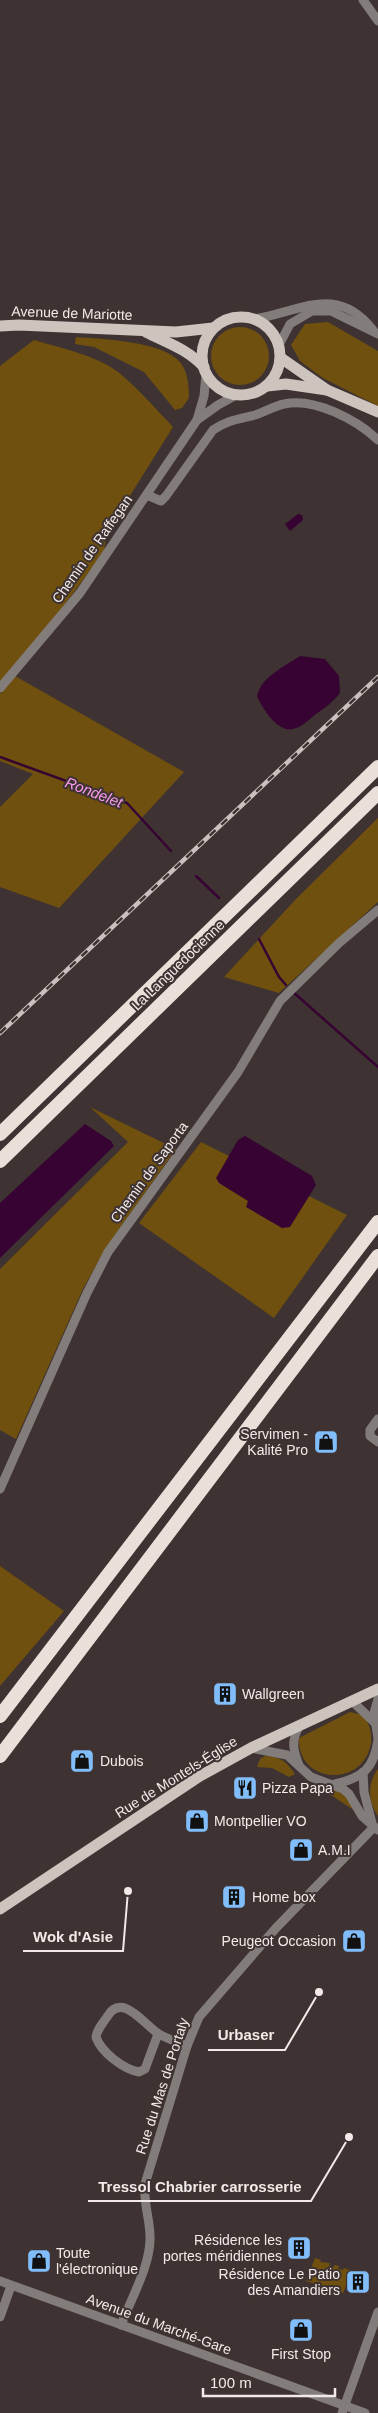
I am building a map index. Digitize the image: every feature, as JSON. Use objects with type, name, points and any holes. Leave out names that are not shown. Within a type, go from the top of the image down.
[{"type":"highway","name":"La Languedocienne","points":[[0,1134],[378,767]]},
{"type":"highway","name":"La Languedocienne","points":[[0,1161],[378,793]]},
{"type":"highway","points":[[0,1716],[378,1222]]},
{"type":"highway","points":[[0,1756],[378,1256]]},
{"type":"main road","points":[[267,386],[274,378],[281,358],[279,344],[274,334],[265,325],[254,319],[231,318],[213,328],[205,342],[202,354],[205,371],[216,386],[236,395],[247,395],[267,386],[286,384],[327,390]]},
{"type":"main road","name":"Avenue de Mariotte","points":[[0,326],[19,325],[192,332],[213,328]]},
{"type":"main road","name":"Avenue de Mariotte","points":[[142,330],[193,355],[205,371]]},
{"type":"main road","points":[[281,358],[327,390],[378,412]]},
{"type":"main road","name":"Rue de Montels-Église","points":[[0,1909],[200,1776],[251,1748],[378,1689]]},
{"type":"street","points":[[362,0],[378,21]]},
{"type":"street","points":[[254,319],[307,304],[332,303],[346,308],[365,320],[375,332]]},
{"type":"street","points":[[279,344],[290,324],[312,311],[331,311],[375,332]]},
{"type":"street","name":"Chemin de Raffegan","points":[[0,688],[80,593],[197,420],[204,396],[205,371]]},
{"type":"street","name":"Chemin de Raffegan","points":[[197,420],[236,395]]},
{"type":"street","points":[[147,495],[161,501],[213,430],[222,424],[285,404],[302,404],[341,414],[364,426],[378,440]]},
{"type":"street","name":"Chemin de Saporta","points":[[0,1489],[87,1293],[108,1252],[238,1072],[280,1001],[339,942],[378,910]]},
{"type":"street","points":[[378,1419],[370,1430],[370,1436],[378,1442]]},
{"type":"street","points":[[335,1784],[350,1780],[363,1772],[377,1758],[378,1739],[374,1722],[378,1698]]},
{"type":"street","points":[[352,1701],[374,1722]]},
{"type":"street","points":[[299,1727],[294,1736],[293,1744],[299,1765]]},
{"type":"street","points":[[251,1748],[279,1752],[299,1765],[312,1777],[335,1784],[350,1794],[362,1816],[375,1827]]},
{"type":"street","points":[[363,1772],[364,1792],[375,1827]]},
{"type":"street","name":"Rue du Mas de Portaly","points":[[121,2325],[148,2255],[150,2237],[144,2196],[145,2184],[188,2046],[199,2017],[276,1928],[375,1827]]},
{"type":"street","points":[[158,2034],[145,2069],[139,2072],[125,2067],[116,2060],[98,2043],[96,2037],[109,2012],[114,2007],[122,2007],[132,2012],[158,2034],[188,2046]]},
{"type":"street","name":"Avenue du Marché-Gare","points":[[0,2282],[121,2325],[344,2409],[365,2413]]},
{"type":"street","points":[[0,2317],[11,2286]]},
{"type":"street","points":[[344,2409],[378,2312]]},
{"type":"shaded area","points":[[328,322],[378,351],[378,406],[323,378],[300,361],[291,345],[305,324]]},
{"type":"shaded area","points":[[234,327],[246,327],[261,335],[269,350],[269,362],[261,377],[246,385],[234,385],[219,377],[211,362],[211,350],[219,335]]},
{"type":"shaded area","points":[[76,337],[131,342],[146,345],[171,355],[180,362],[185,370],[189,398],[182,408],[175,410],[144,372],[94,347],[75,344]]},
{"type":"shaded area","points":[[34,340],[78,353],[109,366],[146,398],[173,427],[106,534],[104,552],[56,616],[0,683],[0,366]]},
{"type":"shaded area","points":[[298,514],[302,515],[303,520],[290,531],[285,524]]},
{"type":"shaded area","points":[[300,656],[325,659],[339,676],[340,693],[329,705],[305,723],[293,729],[287,729],[271,718],[257,696],[269,677]]},
{"type":"shaded area","points":[[15,676],[184,772],[59,908],[0,887],[0,807],[33,774],[0,761],[0,694]]},
{"type":"shaded area","points":[[378,818],[378,902],[279,993],[224,977],[296,899]]},
{"type":"shaded area","points":[[90,1107],[176,1149],[105,1249],[83,1289],[16,1439],[0,1430],[0,1269],[128,1142]]},
{"type":"shaded area","points":[[85,1124],[111,1141],[114,1146],[0,1258],[0,1203]]},
{"type":"shaded area","points":[[245,1136],[312,1176],[316,1185],[290,1227],[282,1228],[246,1207],[248,1201],[219,1183],[216,1178],[238,1140]]},
{"type":"shaded area","points":[[201,1142],[347,1215],[274,1318],[139,1223]]},
{"type":"shaded area","points":[[0,1566],[64,1611],[0,1686]]},
{"type":"shaded area","points":[[350,1712],[362,1715],[370,1728],[371,1743],[366,1758],[357,1768],[345,1774],[332,1775],[319,1772],[308,1765],[301,1754],[299,1738]]},
{"type":"shaded area","points":[[265,1756],[283,1760],[295,1774],[289,1777],[272,1768],[257,1767],[260,1759]]},
{"type":"shaded area","points":[[378,1769],[378,1816],[372,1805],[370,1792],[374,1774]]},
{"type":"shaded area","points":[[322,1789],[334,1790],[342,1794],[355,1811]]},
{"type":"shaded area","points":[[315,2258],[321,2260],[320,2262],[330,2263],[329,2265],[333,2267],[335,2265],[339,2266],[338,2269],[343,2270],[344,2268],[352,2271],[343,2293],[306,2281]]},
{"type":"waterway","name":"Rondelet","points":[[0,757],[127,803],[171,851]]},
{"type":"waterway","points":[[196,876],[219,898]]},
{"type":"waterway","points":[[259,939],[279,977],[286,985]]},
{"type":"waterway","name":"Rondelet","points":[[293,992],[378,1067]]},
{"type":"railway","points":[[0,1033],[378,677]]},
{"type":"place","name":"Servimen - Kalité Pro","points":[[326,1442]]},
{"type":"place","name":"Wallgreen","points":[[225,1694]]},
{"type":"place","name":"Dubois","points":[[82,1761]]},
{"type":"place","name":"Pizza Papa","points":[[245,1788]]},
{"type":"place","name":"Montpellier VO","points":[[197,1821]]},
{"type":"place","name":"A.M.I","points":[[301,1850]]},
{"type":"place","name":"Wok d'Asie","points":[[128,1891]]},
{"type":"place","name":"Home box","points":[[234,1897]]},
{"type":"place","name":"Peugeot Occasion","points":[[354,1941]]},
{"type":"place","name":"Urbaser","points":[[319,1992]]},
{"type":"place","name":"Tressol Chabrier carrosserie","points":[[349,2137]]},
{"type":"place","name":"Résidence les portes méridiennes","points":[[299,2248]]},
{"type":"place","name":"Toute l'électronique","points":[[39,2261]]},
{"type":"place","name":"Résidence Le Patio des Amandiers","points":[[358,2282]]},
{"type":"place","name":"First Stop","points":[[301,2330]]}]
